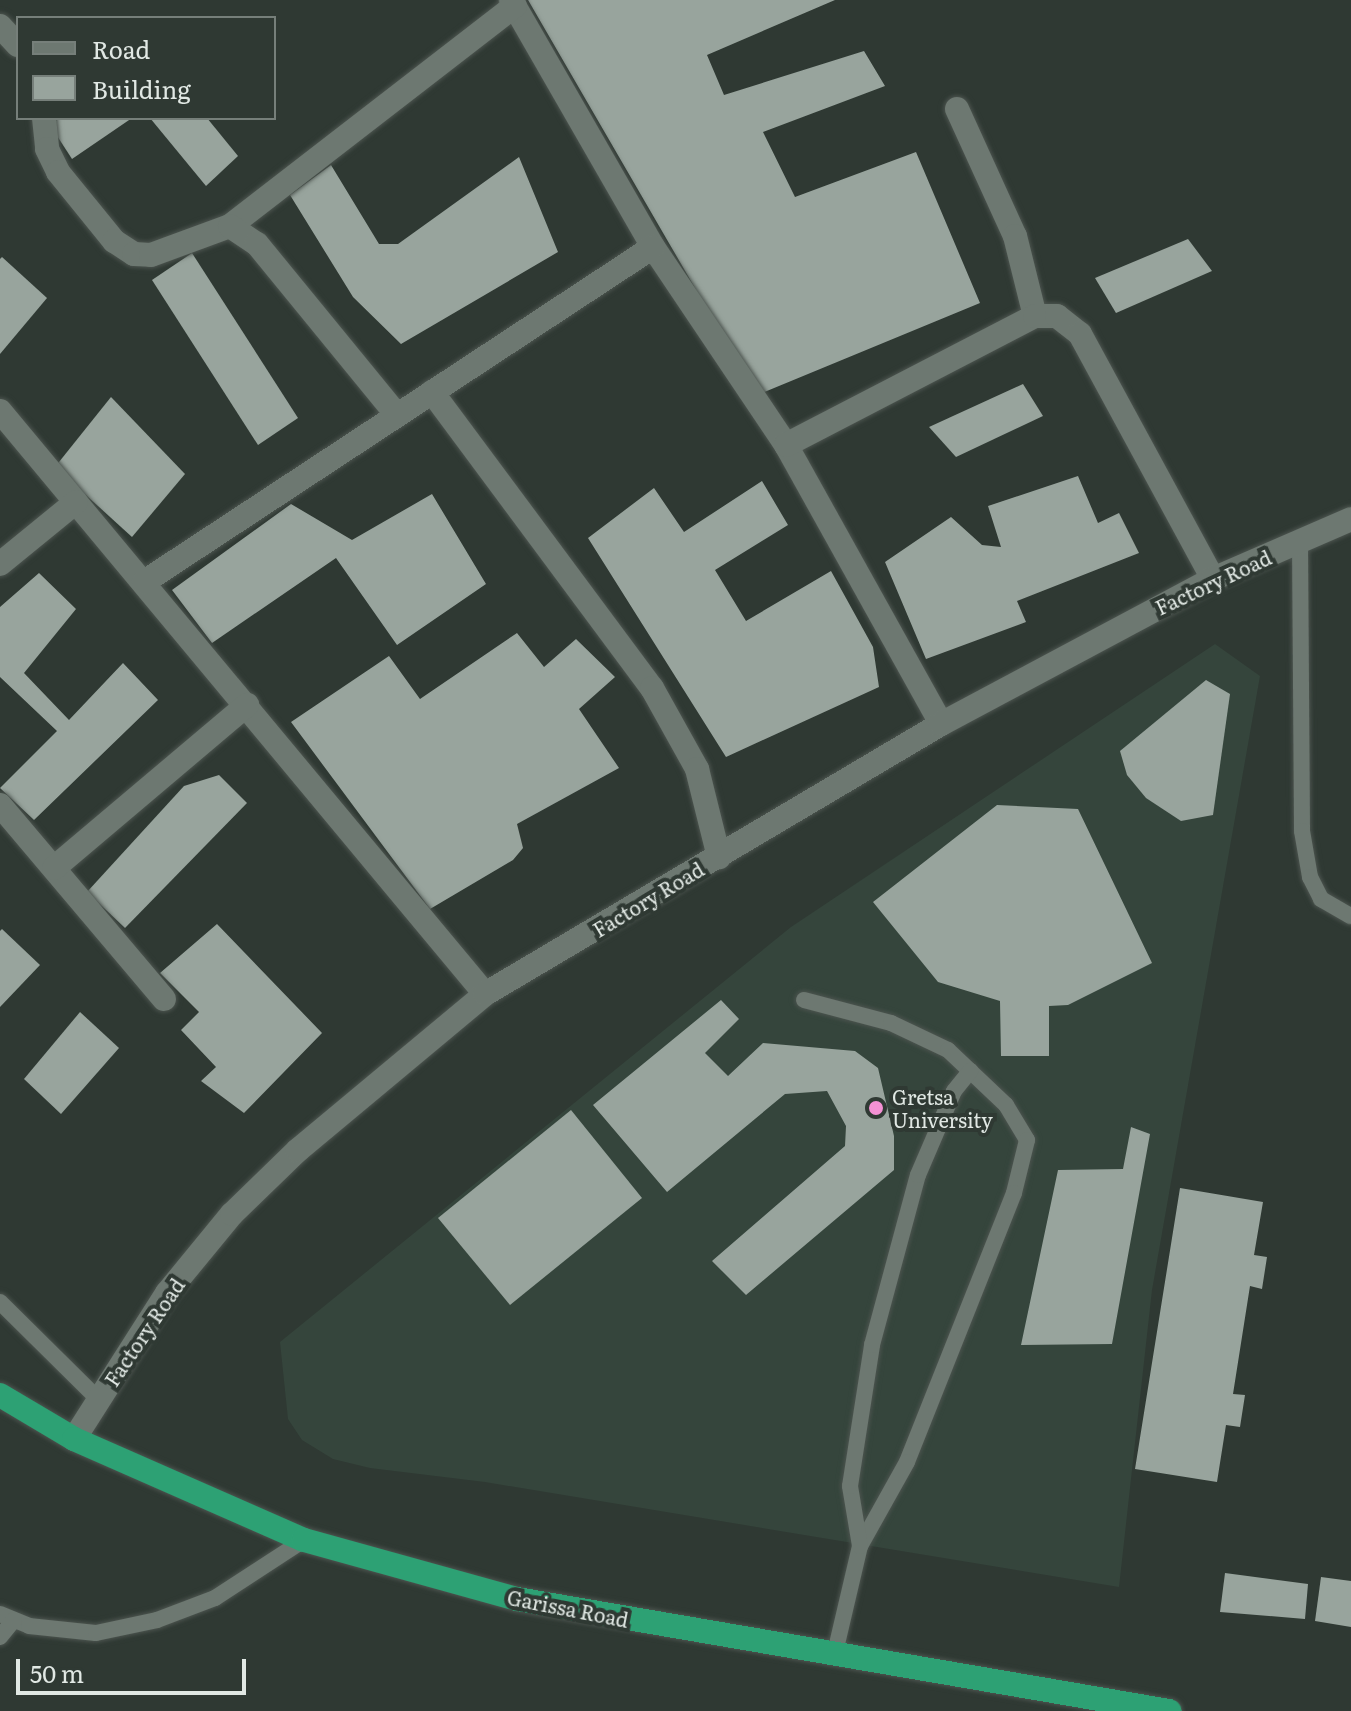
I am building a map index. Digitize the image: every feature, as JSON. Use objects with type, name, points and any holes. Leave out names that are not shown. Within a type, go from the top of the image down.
[{"type":"highway","name":"Garissa Road","points":[[0,1395],[74,1439],[304,1540],[517,1599],[834,1657],[1169,1711]]},
{"type":"street","points":[[44,120],[47,149],[58,172],[114,241],[134,254],[151,255],[230,226],[513,3],[653,247],[786,445],[941,724]]},
{"type":"street","points":[[0,26],[16,43]]},
{"type":"street","points":[[957,109],[1020,249],[1035,316]]},
{"type":"street","points":[[230,226],[257,244],[397,415]]},
{"type":"street","points":[[144,582],[653,247]]},
{"type":"street","points":[[786,445],[1035,316],[1057,316],[1080,334],[1213,579]]},
{"type":"street","points":[[432,392],[652,688],[697,769],[719,857]]},
{"type":"street","points":[[0,411],[485,994]]},
{"type":"street","points":[[0,564],[76,502]]},
{"type":"street","name":"Factory Road","points":[[74,1439],[167,1293],[232,1214],[298,1150],[485,994],[941,724],[1213,579],[1351,519]]},
{"type":"street","points":[[54,868],[247,705]]},
{"type":"street","points":[[0,805],[164,999]]},
{"type":"lane","points":[[1300,542],[1302,831],[1310,877],[1321,899],[1351,916]]},
{"type":"lane","points":[[804,1000],[891,1023],[948,1050],[1006,1105],[1027,1140],[1014,1193],[907,1462],[860,1546],[834,1657]]},
{"type":"lane","points":[[860,1546],[850,1486],[872,1345],[918,1175],[954,1091],[970,1071]]},
{"type":"lane","points":[[0,1302],[99,1400]]},
{"type":"lane","points":[[0,1637],[7,1617],[96,1633],[157,1620],[215,1598],[304,1540]]},
{"type":"shaded area","name":"Gretsa University","points":[[1215,644],[1260,676],[1152,1290],[1119,1587],[485,1482],[370,1468],[333,1459],[302,1440],[288,1419],[280,1342],[791,927]]},
{"type":"building","points":[[528,0],[835,0],[707,55],[724,95],[864,51],[885,86],[763,132],[795,197],[916,152],[980,303],[757,395]]},
{"type":"building","points":[[57,120],[129,120],[72,159],[50,125]]},
{"type":"building","points":[[152,120],[209,120],[238,156],[206,186]]},
{"type":"building","points":[[519,157],[558,252],[401,344],[353,297],[290,195],[331,165],[379,244],[398,244]]},
{"type":"building","points":[[1188,239],[1212,271],[1116,313],[1095,278]]},
{"type":"building","points":[[192,253],[298,418],[258,445],[152,280]]},
{"type":"building","points":[[2,257],[47,298],[0,354],[0,259]]},
{"type":"building","points":[[1023,384],[1043,416],[956,457],[929,427]]},
{"type":"building","points":[[111,397],[185,474],[132,537],[55,467]]},
{"type":"building","points":[[1078,476],[1098,523],[1119,513],[1139,553],[1017,601],[1026,622],[926,659],[885,562],[951,517],[982,545],[1001,547],[988,506]]},
{"type":"building","points":[[762,481],[788,525],[715,570],[746,621],[831,571],[873,647],[879,687],[726,757],[588,538],[654,488],[684,532]]},
{"type":"building","points":[[432,494],[486,584],[397,645],[336,558],[212,643],[172,590],[291,504],[352,540]]},
{"type":"building","points":[[39,573],[76,609],[24,673],[69,720],[123,663],[158,700],[34,820],[0,788],[57,731],[0,677],[0,607]]},
{"type":"building","points":[[517,633],[544,667],[576,639],[615,677],[579,709],[619,768],[517,824],[523,848],[513,860],[430,909],[291,722],[389,656],[420,699]]},
{"type":"building","points":[[1206,680],[1230,694],[1213,815],[1181,821],[1146,798],[1127,775],[1120,751]]},
{"type":"building","points":[[219,775],[247,803],[125,928],[87,892],[184,786]]},
{"type":"building","points":[[997,805],[1078,809],[1152,963],[1068,1005],[1049,1006],[1049,1056],[1001,1056],[1000,1001],[938,982],[873,902]]},
{"type":"building","points":[[217,924],[322,1033],[244,1113],[201,1081],[216,1067],[181,1030],[199,1012],[160,973]]},
{"type":"building","points":[[2,929],[40,965],[0,1007],[0,931]]},
{"type":"building","points":[[721,1000],[739,1019],[705,1053],[728,1076],[763,1043],[855,1051],[878,1068],[894,1136],[894,1170],[746,1295],[712,1261],[845,1146],[846,1126],[827,1091],[785,1094],[667,1192],[593,1105]]},
{"type":"building","points":[[80,1012],[119,1048],[61,1114],[24,1079]]},
{"type":"building","points":[[571,1110],[642,1198],[510,1305],[438,1218]]},
{"type":"building","points":[[1131,1127],[1150,1134],[1112,1344],[1021,1345],[1058,1170],[1123,1169]]},
{"type":"building","points":[[1180,1188],[1263,1202],[1254,1255],[1267,1257],[1262,1289],[1250,1286],[1233,1394],[1245,1395],[1240,1427],[1226,1425],[1217,1482],[1135,1469]]},
{"type":"building","points":[[1225,1573],[1308,1584],[1305,1619],[1220,1612]]},
{"type":"building","points":[[1321,1577],[1351,1581],[1351,1627],[1315,1621]]},
{"type":"place","name":"Gretsa University","points":[[876,1108]]}]
